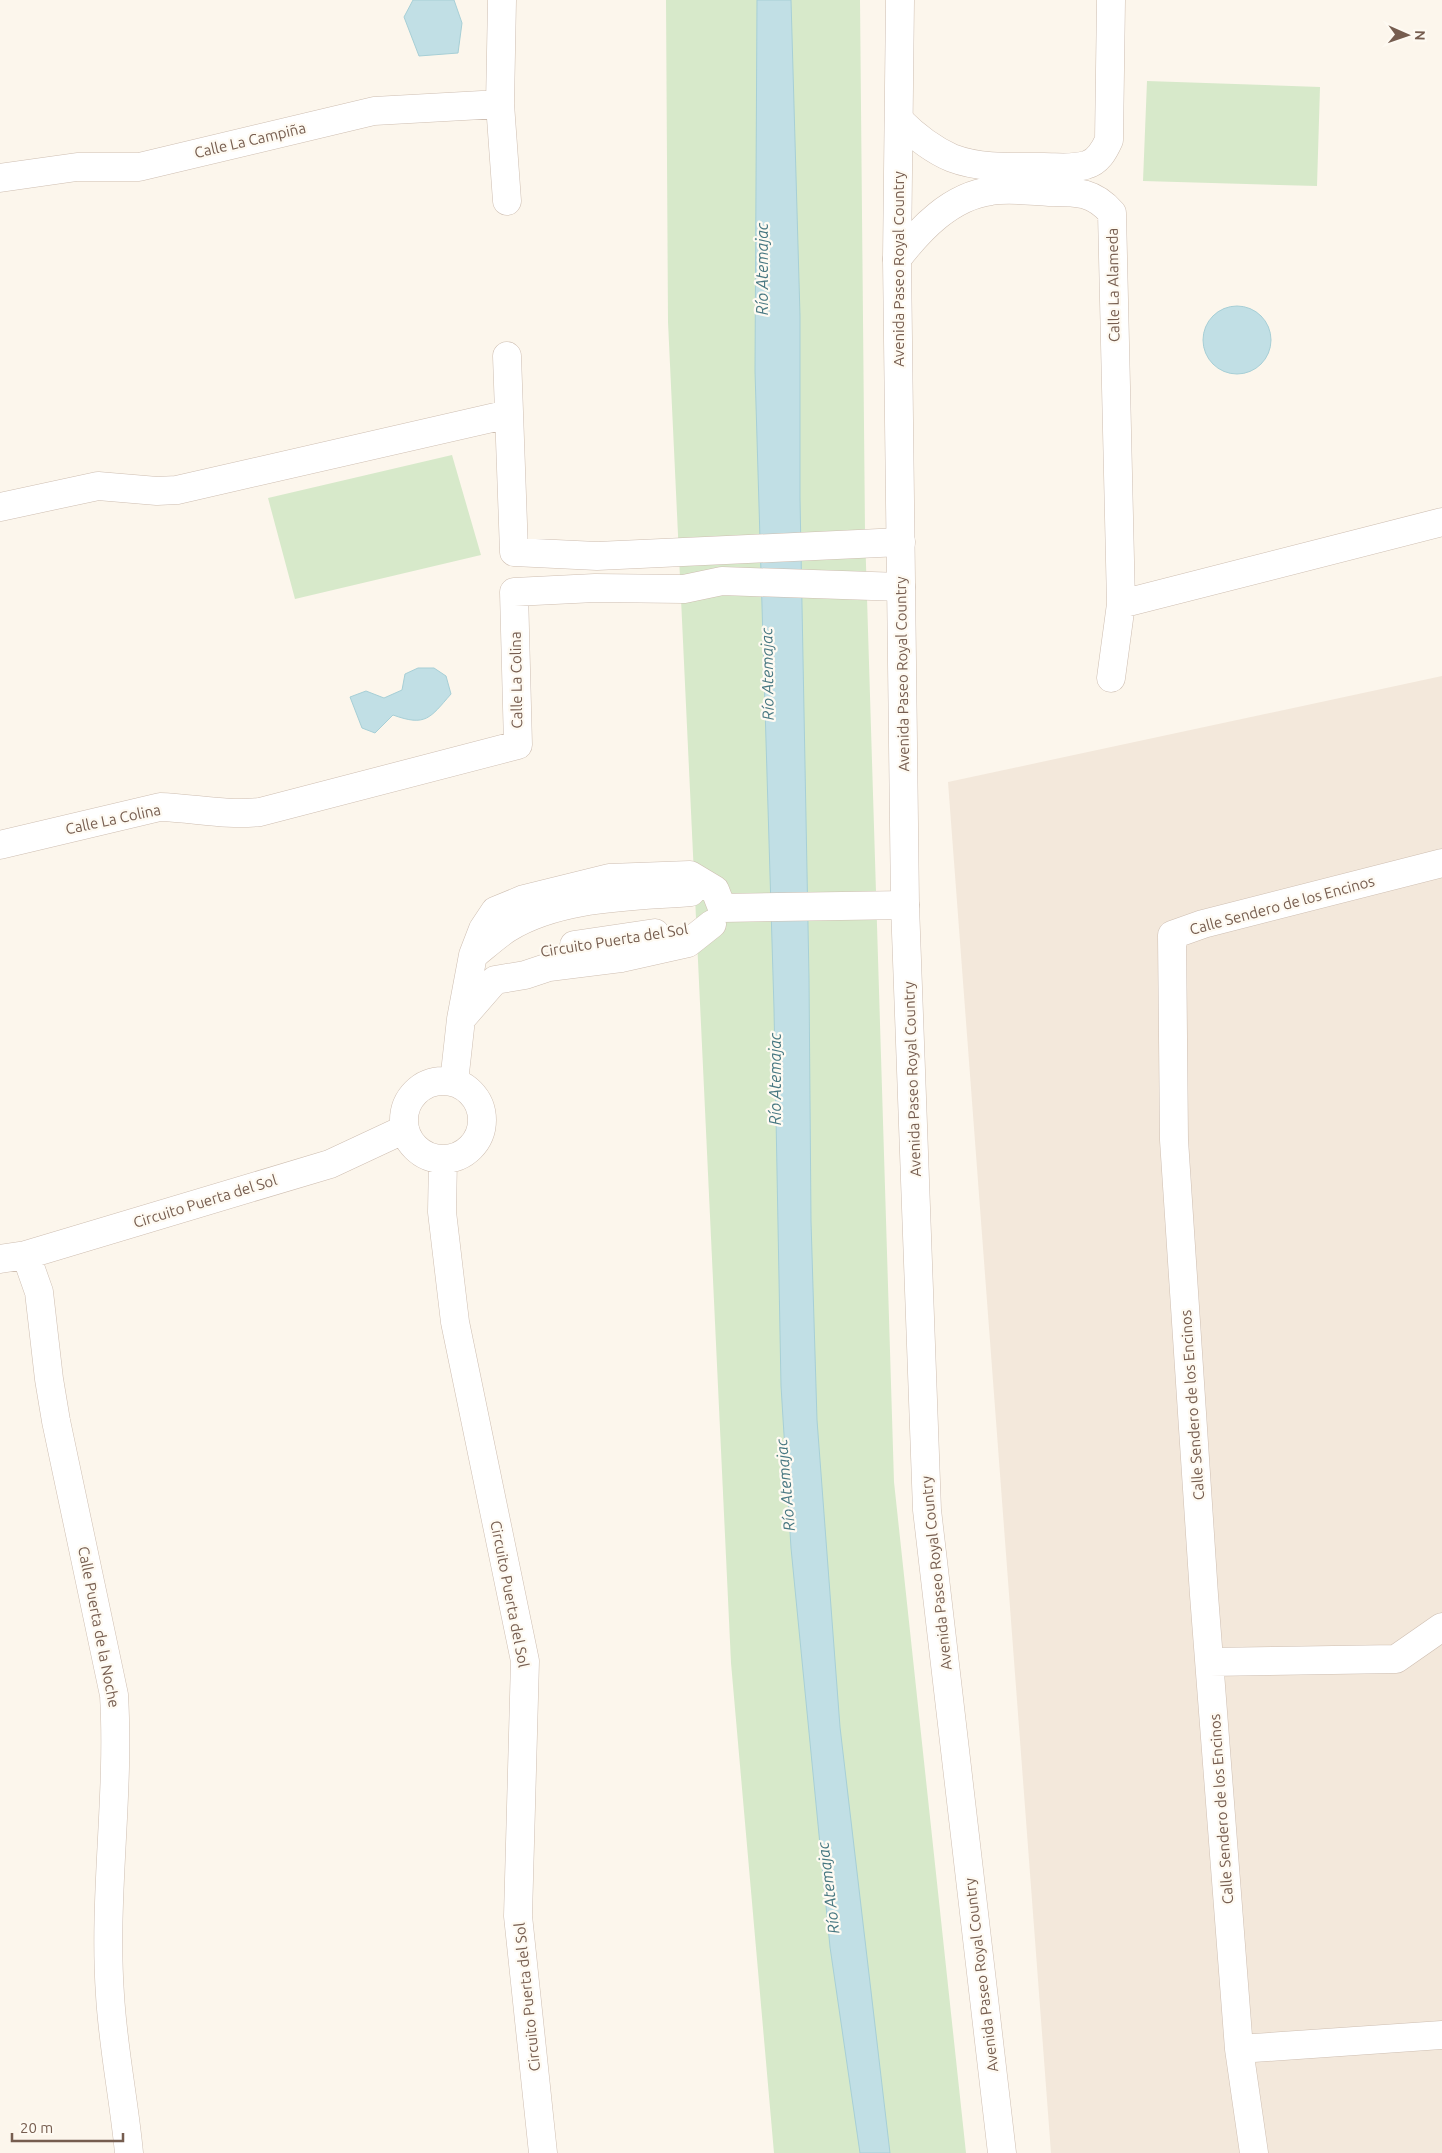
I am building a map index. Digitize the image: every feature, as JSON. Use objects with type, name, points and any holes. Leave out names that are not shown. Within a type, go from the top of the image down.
[{"type":"street","points":[[502,0],[500,104],[507,202]]},
{"type":"street","name":"Avenida Paseo Royal Country","points":[[900,0],[897,259],[905,905],[927,1510],[1002,2153]]},
{"type":"street","points":[[899,120],[914,136],[933,149],[953,158],[974,164],[993,167],[1071,167],[1087,165],[1102,153],[1109,140],[1111,0]]},
{"type":"street","name":"Calle La Campiña","points":[[0,178],[77,167],[139,167],[374,111],[500,104]]},
{"type":"street","name":"Calle La Alameda","points":[[897,259],[916,234],[940,213],[969,197],[991,191],[1082,194],[1102,201],[1112,213],[1121,604],[1111,678]]},
{"type":"street","points":[[507,356],[514,552],[597,556],[901,542]]},
{"type":"street","points":[[0,507],[98,486],[157,491],[184,489],[508,414]]},
{"type":"street","points":[[1121,604],[1442,522]]},
{"type":"street","name":"Calle La Colina","points":[[0,845],[160,807],[223,814],[260,812],[518,745],[514,592],[595,588],[684,589],[722,581],[901,587]]},
{"type":"street","name":"Calle Sendero de los Encinos","points":[[1254,2153],[1239,2050],[1174,1140],[1172,935],[1203,924],[1442,864]]},
{"type":"street","points":[[454,1082],[461,1019],[473,955],[482,929],[496,911],[524,899],[613,877],[690,875],[721,907],[905,905]]},
{"type":"street","name":"Circuito Puerta del Sol","points":[[461,1019],[495,980],[525,975],[550,967],[621,958],[688,943],[721,907]]},
{"type":"street","points":[[440,1080],[454,1082],[464,1087],[473,1095],[482,1117],[480,1129],[476,1140],[467,1150],[456,1156],[443,1159],[430,1157],[410,1141],[405,1128],[404,1115],[408,1102],[416,1091],[427,1084],[440,1080]]},
{"type":"street","name":"Circuito Puerta del Sol","points":[[13,1257],[330,1164],[405,1128]]},
{"type":"street","name":"Circuito Puerta del Sol","points":[[443,1159],[442,1212],[455,1322],[525,1661],[518,1916],[543,2153]]},
{"type":"street","name":"Calle Puerta de la Noche","points":[[13,1257],[39,1292],[48,1379],[114,1695],[117,1734],[109,1911],[110,1994],[130,2153]]},
{"type":"street","points":[[1210,1662],[1396,1658],[1442,1627]]},
{"type":"street","points":[[1239,2050],[1442,2035]]},
{"type":"shaded area","points":[[1442,676],[1442,2153],[1051,2153],[948,782]]},
{"type":"green space","points":[[666,0],[860,0],[865,532],[894,1482],[966,2153],[774,2153],[731,1663],[668,322]]},
{"type":"green space","points":[[1147,81],[1320,87],[1317,186],[1143,181]]},
{"type":"green space","points":[[452,455],[481,555],[295,599],[268,498]]},
{"type":"water","points":[[413,0],[454,0],[462,23],[458,53],[419,56],[404,17]]},
{"type":"water","name":"Río Atemajac","points":[[757,0],[791,0],[800,316],[800,498],[809,978],[811,1221],[817,1420],[840,1727],[890,2153],[860,2153],[830,1947],[791,1548],[781,1386],[774,1009],[755,371]]},
{"type":"water","points":[[1237,306],[1250,309],[1261,316],[1268,327],[1271,340],[1268,353],[1261,364],[1250,371],[1237,374],[1224,371],[1213,364],[1206,353],[1203,340],[1206,327],[1213,316],[1224,309]]},
{"type":"water","points":[[418,668],[434,668],[446,676],[451,694],[438,709],[420,720],[404,719],[393,715],[375,733],[362,728],[350,697],[366,691],[384,698],[402,690],[405,674]]}]
